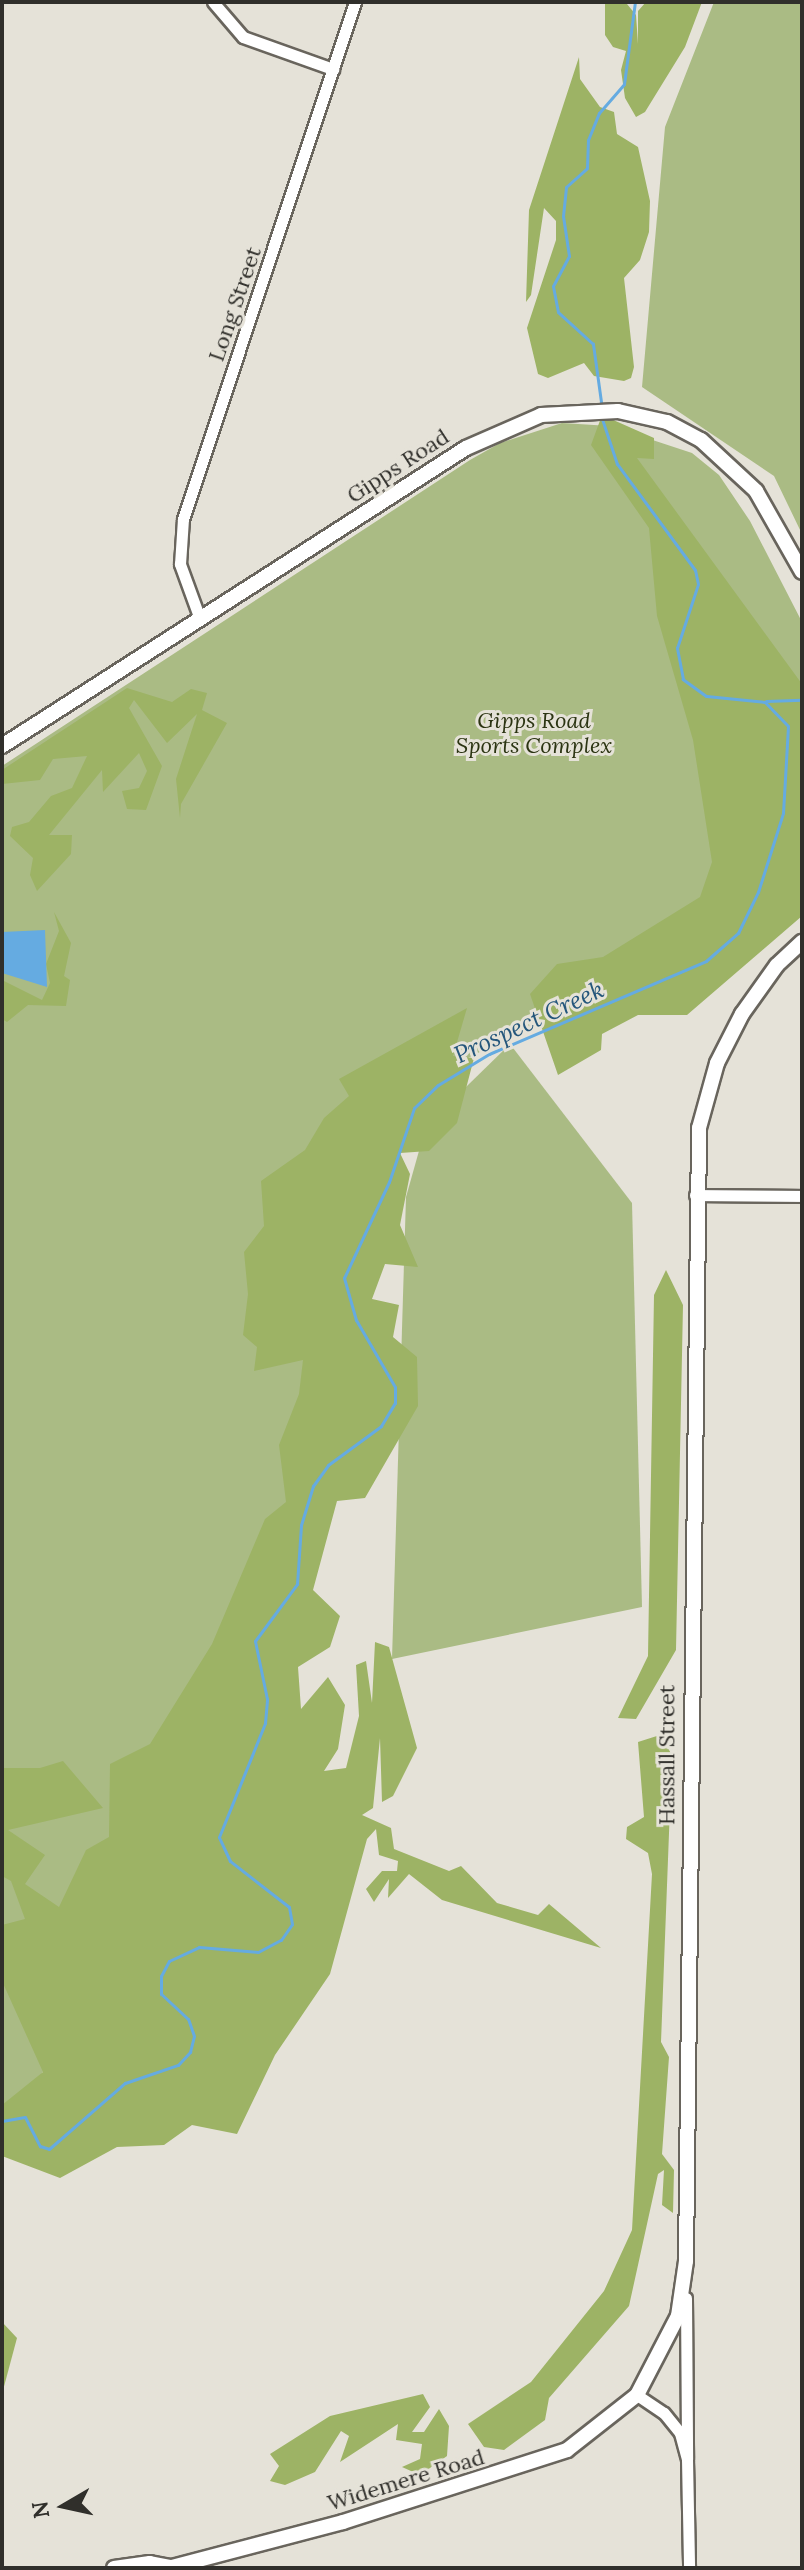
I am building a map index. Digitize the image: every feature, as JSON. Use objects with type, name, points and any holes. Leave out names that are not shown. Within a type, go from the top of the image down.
[{"type":"main road","name":"Gipps Road","points":[[2,746],[483,438],[529,418],[584,409],[618,411],[667,422],[719,452],[767,507],[802,572]]},
{"type":"main road","name":"Hassall Street","points":[[637,2395],[678,2316],[686,2261],[695,1195],[699,1128],[717,1063],[742,1014],[777,965],[802,942]]},
{"type":"main road","name":"Widemere Road","points":[[114,2568],[150,2563],[169,2568],[245,2551],[513,2471],[590,2436],[637,2395]]},
{"type":"street","points":[[213,2],[243,37],[333,69]]},
{"type":"street","name":"Long Street","points":[[200,619],[180,564],[183,519],[355,2]]},
{"type":"street","points":[[695,1195],[802,1196]]},
{"type":"street","points":[[686,2261],[689,2568]]},
{"type":"street","points":[[637,2395],[664,2413],[680,2433],[687,2459]]},
{"type":"green space","points":[[605,2],[627,4],[636,15],[638,44],[638,11],[646,2],[702,2],[685,47],[645,112],[636,117],[625,98],[621,70],[626,51],[613,47],[605,35]]},
{"type":"green space","points":[[714,2],[802,2],[802,534],[774,476],[642,387],[665,127]]},
{"type":"green space","points":[[579,57],[580,79],[600,107],[614,112],[617,134],[638,147],[650,201],[649,232],[640,260],[624,278],[634,367],[631,378],[624,381],[594,376],[584,363],[548,378],[538,374],[527,328],[556,240],[556,221],[544,208],[531,295],[526,302],[529,210]]},
{"type":"green space","points":[[602,415],[654,438],[654,459],[637,458],[802,684],[802,916],[687,1015],[638,1015],[602,1034],[601,1050],[558,1075],[530,994],[557,964],[603,957],[700,897],[712,862],[693,740],[657,616],[649,528],[591,445]]},
{"type":"green space","name":"Gipps Road Sports Complex","points":[[562,423],[610,426],[692,453],[719,475],[750,521],[802,622],[802,890],[450,1067],[380,1169],[357,1423],[217,1794],[2,2137],[2,766],[470,460],[500,443]]},
{"type":"green space","points":[[127,688],[172,702],[191,689],[207,693],[202,710],[227,723],[181,804],[180,818],[176,779],[197,714],[167,743],[134,700],[129,708],[162,766],[146,810],[127,809],[122,791],[139,788],[147,771],[139,753],[103,792],[102,770],[49,835],[72,835],[71,854],[37,891],[30,875],[33,858],[10,836],[12,827],[29,822],[51,796],[72,788],[87,756],[53,759],[40,780],[2,784],[2,770]]},
{"type":"green space","points":[[54,912],[71,943],[64,976],[70,980],[66,1006],[28,1005],[7,1022],[2,1019],[2,980],[42,1000],[50,983],[46,964],[59,931]]},
{"type":"green space","points":[[467,1008],[453,1056],[474,1058],[457,1123],[429,1151],[400,1153],[410,1174],[400,1225],[418,1267],[385,1264],[372,1299],[399,1305],[393,1337],[417,1357],[418,1406],[365,1498],[337,1501],[313,1590],[340,1616],[330,1647],[298,1667],[301,1709],[328,1677],[345,1705],[338,1749],[324,1771],[346,1768],[359,1716],[356,1665],[366,1661],[372,1703],[375,1642],[389,1647],[417,1748],[393,1796],[382,1802],[380,1738],[373,1808],[362,1815],[391,1828],[394,1849],[449,1871],[461,1866],[497,1903],[538,1915],[549,1904],[601,1948],[442,1900],[409,1874],[388,1898],[389,1879],[374,1902],[366,1889],[382,1871],[397,1871],[398,1861],[379,1855],[376,1829],[367,1839],[330,1974],[275,2055],[237,2134],[192,2125],[164,2145],[117,2147],[60,2178],[2,2156],[2,2105],[43,2072],[2,1981],[2,1925],[25,1919],[11,1881],[2,1876],[2,1768],[40,1768],[63,1761],[103,1808],[8,1830],[45,1855],[25,1884],[59,1907],[86,1850],[109,1837],[110,1764],[150,1744],[212,1644],[265,1519],[286,1502],[279,1445],[299,1394],[303,1360],[254,1371],[257,1347],[243,1335],[248,1294],[244,1252],[264,1226],[261,1181],[305,1150],[324,1118],[349,1096],[339,1079]]},
{"type":"green space","points":[[510,1044],[632,1203],[642,1607],[392,1659],[406,1197],[426,1126]]},
{"type":"green space","points":[[666,1270],[683,1305],[676,1650],[636,1719],[618,1718],[648,1656],[654,1295]]},
{"type":"green space","points":[[660,1735],[672,1755],[661,2042],[669,2057],[662,2154],[674,2170],[673,2213],[662,2205],[664,2170],[658,2174],[629,2306],[549,2398],[545,2420],[504,2450],[484,2447],[468,2424],[531,2382],[604,2291],[632,2230],[652,1874],[648,1853],[626,1839],[627,1827],[644,1817],[638,1742]]},
{"type":"green space","points":[[2,2322],[17,2338],[2,2394]]},
{"type":"green space","points":[[423,2394],[430,2407],[412,2432],[424,2432],[439,2409],[449,2426],[447,2456],[420,2475],[402,2467],[420,2459],[422,2444],[396,2440],[398,2424],[340,2462],[349,2436],[341,2431],[315,2472],[285,2485],[270,2481],[279,2466],[270,2454],[330,2416]]},
{"type":"water","points":[[45,930],[47,987],[2,973],[2,932]]},
{"type":"waterway","name":"Prospect Creek","points":[[602,409],[593,344],[558,312],[553,286],[569,256],[563,216],[566,187],[587,168],[588,140],[599,113],[624,84],[635,2]]},
{"type":"waterway","name":"Prospect Creek","points":[[2,2121],[25,2117],[40,2146],[49,2149],[125,2083],[178,2065],[190,2052],[194,2036],[188,2019],[161,1994],[161,1976],[169,1961],[199,1947],[258,1952],[281,1940],[292,1924],[289,1907],[230,1861],[219,1837],[265,1723],[267,1699],[255,1641],[297,1584],[301,1525],[313,1486],[328,1465],[381,1426],[395,1403],[395,1387],[356,1320],[344,1278],[389,1182],[414,1108],[438,1085],[489,1054],[706,961],[738,933],[758,892],[783,813],[788,726],[765,702],[706,696],[683,679],[677,648],[698,584],[695,570],[617,464],[601,416]]},
{"type":"waterway","points":[[766,701],[802,700]]}]
